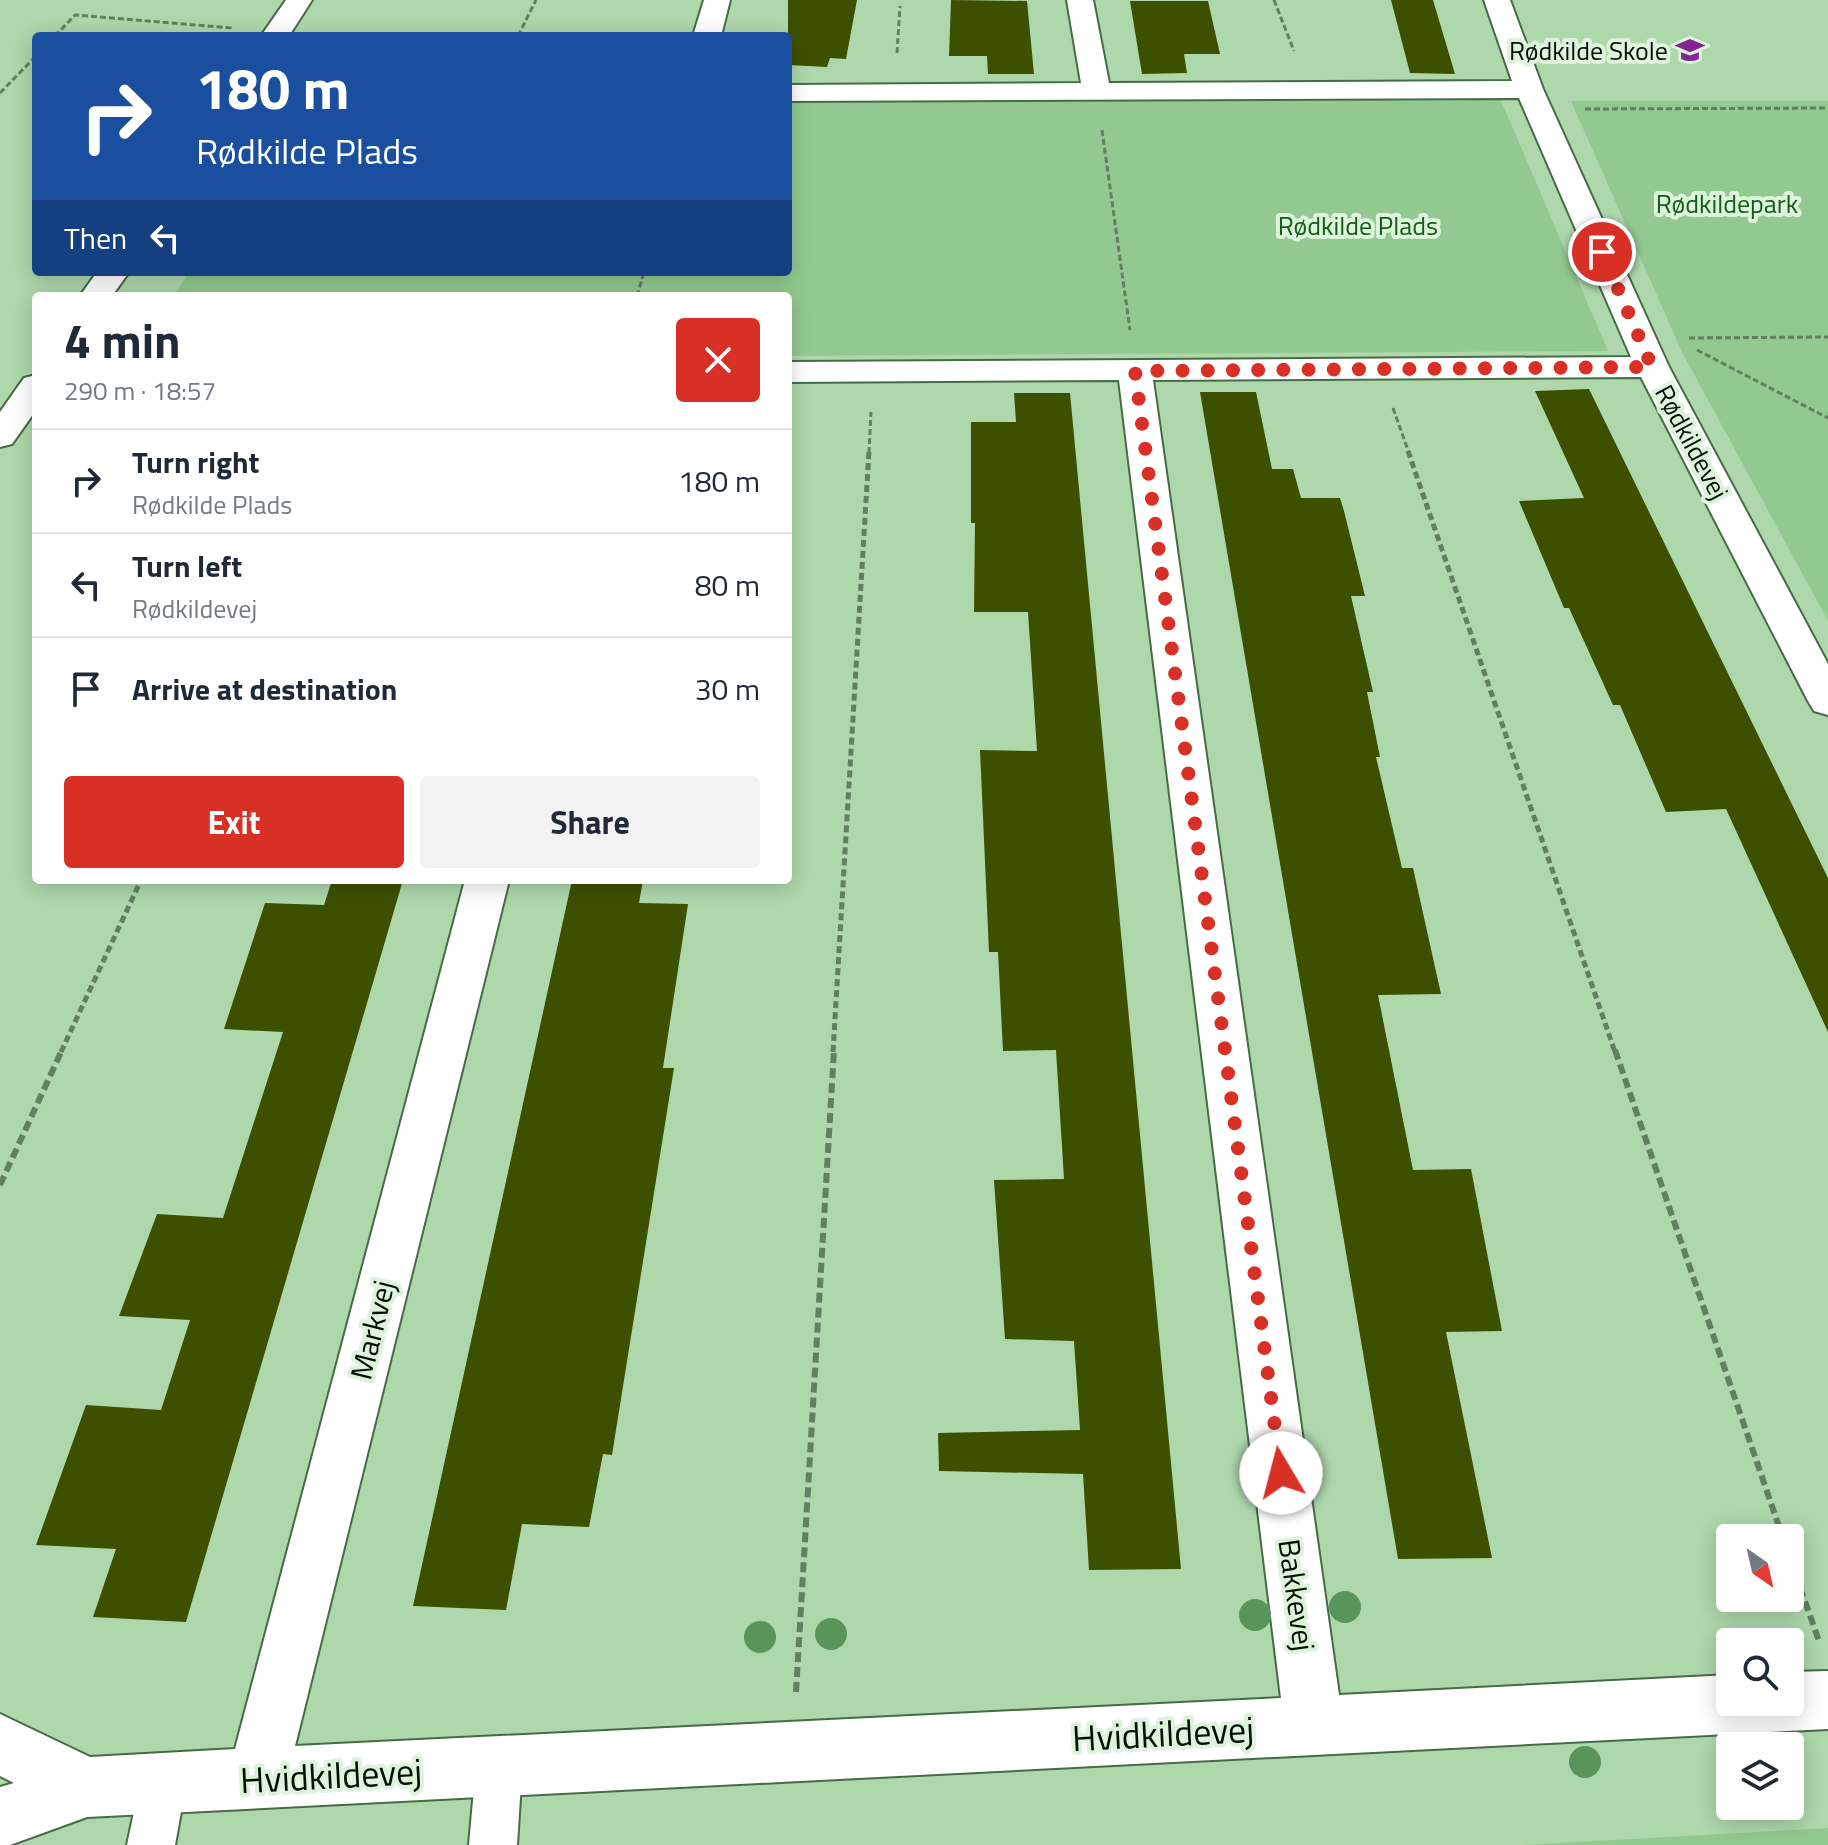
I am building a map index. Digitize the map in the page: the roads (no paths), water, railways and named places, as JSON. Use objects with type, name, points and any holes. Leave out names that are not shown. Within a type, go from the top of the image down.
[{"type":"street","points":[[277,32],[299,0]]},
{"type":"street","points":[[708,32],[717,0]]},
{"type":"street","points":[[1080,0],[1097,91]]},
{"type":"street","name":"Rødkildevej","points":[[1497,0],[1533,99],[1652,367],[1828,701]]},
{"type":"street","points":[[792,93],[1308,90],[1533,99]]},
{"type":"street","points":[[792,372],[1652,367]]},
{"type":"street","name":"Bakkevej","points":[[1135,371],[1314,1725]]},
{"type":"street","points":[[0,437],[32,391]]},
{"type":"street","name":"Markvej","points":[[257,1779],[486,884]]},
{"type":"street","name":"Hvidkildevej","points":[[0,1818],[87,1787],[1314,1725],[1826,1678]]},
{"type":"street","name":"Hvidkildevej","points":[[0,1744],[87,1787]]},
{"type":"lane","points":[[493,1845],[499,1767]]},
{"type":"lane","points":[[151,1845],[163,1784]]},
{"type":"place","name":"Rødkilde Skole","points":[[1690,50]]},
{"type":"park label","name":"Rødkildepark","points":[[1727,203]]},
{"type":"park label","name":"Rødkilde Plads","points":[[1358,225]]}]
